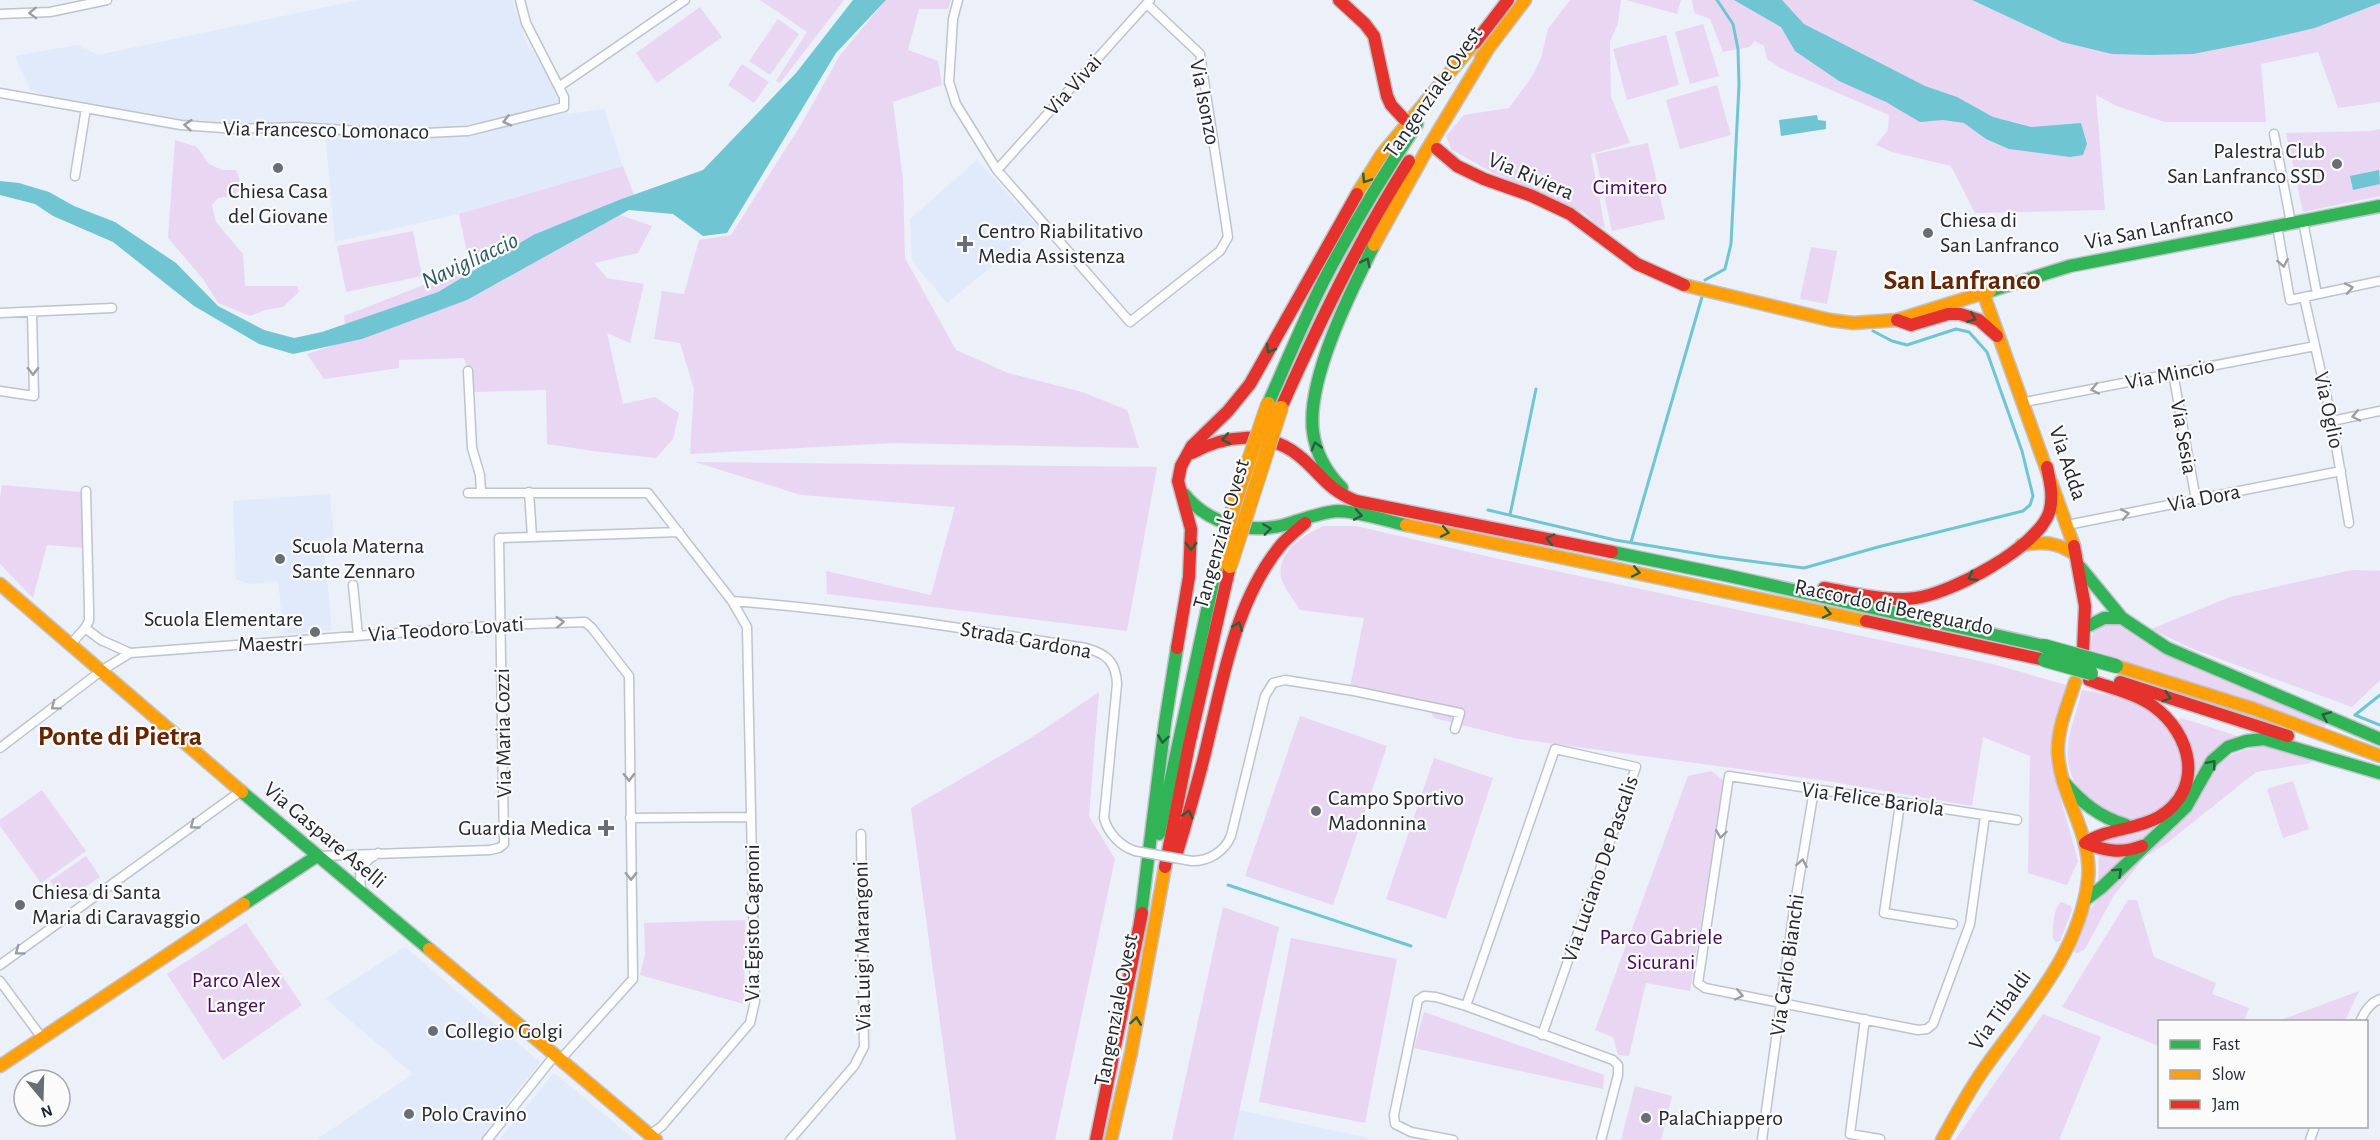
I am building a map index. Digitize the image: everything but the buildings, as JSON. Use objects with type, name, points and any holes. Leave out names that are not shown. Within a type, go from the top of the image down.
[{"type":"main road","points":[[1339,0],[1365,24],[1374,36],[1387,96],[1404,119]]},
{"type":"main road","name":"Tangenziale Ovest","points":[[1111,1140],[1131,1053],[1236,498],[1275,406],[1311,307],[1378,184],[1481,35],[1508,0]]},
{"type":"main road","name":"Tangenziale Ovest","points":[[1275,406],[1356,248],[1431,126],[1526,0]]},
{"type":"main road","points":[[1140,923],[1165,723],[1190,577],[1191,524],[1178,475],[1183,461],[1192,446],[1228,411],[1250,384],[1340,221],[1382,154],[1481,35]]},
{"type":"main road","points":[[1389,513],[1347,491],[1327,472],[1318,455],[1313,436],[1312,419],[1316,392],[1338,325],[1381,232],[1411,176],[1488,49]]},
{"type":"main road","name":"Via Riviera","points":[[1437,149],[1457,166],[1570,214],[1607,243]]},
{"type":"main road","name":"Via San Lanfranco","points":[[1607,243],[1637,264],[1689,287],[1830,320],[1853,322],[1897,320],[1984,295],[2070,266],[2380,206]]},
{"type":"main road","name":"Via Adda","points":[[1984,295],[2025,402],[2078,561],[2084,587],[2088,626],[2083,650]]},
{"type":"main road","points":[[1897,320],[1911,325],[1948,314],[1969,315],[2000,339]]},
{"type":"main road","points":[[1183,461],[1195,451],[1221,440],[1246,437],[1266,440],[1297,455],[1327,486],[1339,494],[1389,513]]},
{"type":"main road","points":[[1725,576],[1894,598],[1915,598],[1938,593],[1969,579],[2036,532],[2047,517],[2052,497],[2047,467]]},
{"type":"main road","points":[[1180,489],[1196,508],[1209,517],[1252,530],[1278,527],[1311,515],[1340,512],[1389,513]]},
{"type":"main road","points":[[1153,931],[1203,760],[1234,634],[1245,607],[1269,561],[1282,543],[1302,524],[1328,513]]},
{"type":"main road","name":"Raccordo di Bereguardo","points":[[1389,513],[1725,576],[2044,658],[2085,678],[2305,741],[2380,772]]},
{"type":"main road","name":"Raccordo di Bereguardo","points":[[1389,513],[1997,651],[2116,666],[2254,709],[2380,756]]},
{"type":"main road","points":[[2020,545],[2037,541],[2052,541],[2066,547],[2122,618],[2167,648],[2380,739]]},
{"type":"main road","name":"Tangenziale Ovest","points":[[1096,1140],[1140,923],[1223,565]]},
{"type":"main road","name":"Via Gaspare Aselli","points":[[0,584],[142,708],[653,1137]]},
{"type":"main road","points":[[2088,626],[2102,617],[2122,618]]},
{"type":"main road","points":[[2085,843],[2103,832],[2158,817],[2174,806],[2186,789],[2191,768],[2186,748],[2170,720],[2152,705],[2085,678],[2059,735],[2059,765],[2085,843],[2090,868],[2085,900]]},
{"type":"main road","points":[[2085,900],[2186,807],[2212,761],[2228,747],[2246,741],[2264,739],[2380,772]]},
{"type":"main road","points":[[2063,781],[2086,807],[2111,821],[2129,826]]},
{"type":"main road","points":[[2085,843],[2100,850],[2114,852],[2126,851],[2150,842]]},
{"type":"main road","points":[[0,1066],[317,856]]},
{"type":"main road","name":"Via Tibaldi","points":[[1942,1140],[1961,1104],[1991,1059],[2027,1014],[2053,971],[2085,900]]},
{"type":"main road","points":[[1086,1140],[1123,1007]]},
{"type":"main road","points":[[1119,1140],[1131,1053]]},
{"type":"street","points":[[0,14],[50,12],[107,0]]},
{"type":"street","points":[[520,0],[526,23],[560,86],[685,0]]},
{"type":"street","points":[[957,0],[949,82],[952,94],[997,170]]},
{"type":"street","name":"Via Vivai","points":[[997,170],[1148,2]]},
{"type":"street","name":"Via Isonzo","points":[[997,170],[1130,322],[1220,251],[1228,237],[1200,54],[1148,2]]},
{"type":"street","name":"Via Francesco Lomonaco","points":[[0,93],[181,125],[237,129],[297,127],[404,134],[468,131],[564,107],[564,97],[560,86]]},
{"type":"street","points":[[75,176],[86,108]]},
{"type":"street","points":[[2274,134],[2317,294]]},
{"type":"street","points":[[2277,226],[2290,300],[2380,281]]},
{"type":"street","name":"Via Oglio","points":[[2304,297],[2332,421],[2349,523]]},
{"type":"street","points":[[0,313],[112,308]]},
{"type":"street","points":[[0,391],[34,396],[32,313]]},
{"type":"street","name":"Via Mincio","points":[[2025,402],[2315,346]]},
{"type":"street","points":[[468,371],[472,448],[480,475],[481,492]]},
{"type":"street","name":"Via Sesia","points":[[2173,373],[2196,500]]},
{"type":"street","points":[[2332,421],[2380,411]]},
{"type":"street","name":"Via Dora","points":[[2067,525],[2341,471]]},
{"type":"street","points":[[71,644],[89,621],[86,491]]},
{"type":"street","points":[[468,493],[529,492],[532,537],[679,532]]},
{"type":"street","name":"Via Egisto Cagnoni","points":[[529,492],[648,493],[732,601],[747,627],[755,1001],[750,1023],[653,1137]]},
{"type":"street","name":"Via Maria Cozzi","points":[[378,853],[495,850],[505,841],[499,538],[532,537]]},
{"type":"street","points":[[353,585],[358,635]]},
{"type":"street","name":"Strada Gardona","points":[[732,601],[811,608],[938,625],[1102,652],[1112,663],[1117,674],[1104,818],[1109,830],[1118,841],[1135,851],[1192,861],[1214,856],[1224,848],[1231,836],[1265,696],[1273,683],[1284,680],[1297,682],[1460,713],[1455,729]]},
{"type":"street","name":"Via Teodoro Lovati","points":[[0,748],[101,671],[130,653],[502,625],[585,622],[628,676],[630,818]]},
{"type":"street","points":[[85,628],[100,640],[130,653]]},
{"type":"street","name":"Via Luciano De Pascalis","points":[[1466,1006],[1555,749],[1636,767],[1542,1035]]},
{"type":"street","name":"Via Felice Bariola","points":[[1781,1004],[1705,988],[1698,983],[1729,776],[1900,804],[2017,820]]},
{"type":"street","name":"Via Carlo Bianchi","points":[[1762,1140],[1794,909],[1814,790]]},
{"type":"street","points":[[0,965],[241,791]]},
{"type":"street","points":[[1900,804],[1884,913],[1953,924]]},
{"type":"street","points":[[1781,1004],[1918,1030],[1927,1029],[1933,1024],[1970,924],[1985,816]]},
{"type":"street","points":[[487,1140],[557,1058],[633,979],[630,818],[751,817]]},
{"type":"street","name":"Via Luigi Marangoni","points":[[790,1140],[854,1066],[864,1047],[861,834]]},
{"type":"street","points":[[317,856],[378,853]]},
{"type":"street","points":[[361,892],[360,870],[378,853]]},
{"type":"street","points":[[0,981],[42,1038]]},
{"type":"street","points":[[1453,1140],[1401,1128],[1395,1124],[1394,1115],[1418,1000],[1424,996],[1466,1006],[1608,1058],[1618,1065],[1618,1075],[1601,1140]]},
{"type":"street","points":[[2361,1020],[2374,1002],[2380,999]]},
{"type":"street","points":[[1865,1019],[1850,1134],[1880,1139]]},
{"type":"shaded area","points":[[359,0],[512,0],[528,47],[533,51],[568,114],[604,109],[623,166],[459,214],[335,242],[325,130],[244,135],[171,130],[87,114],[30,90],[15,56],[77,45],[98,55]]},
{"type":"shaded area","name":"Centro Riabilitativo Media Assistenza","points":[[977,160],[1039,228],[947,303],[912,261],[910,219]]},
{"type":"shaded area","name":"Scuola Materna Sante Zennaro","points":[[330,494],[334,538],[323,539],[332,630],[284,634],[278,581],[249,584],[236,579],[233,501]]},
{"type":"shaded area","name":"Collegio Golgi","points":[[405,947],[540,1062],[484,1133],[492,1140],[316,1140],[413,1074],[325,999]]},
{"type":"shaded area","name":"Collegio Golgi","points":[[554,1073],[635,1140],[499,1140]]},
{"type":"shaded area","points":[[1239,1110],[1368,1138],[1371,1140],[1233,1140]]},
{"type":"green space","points":[[760,0],[844,0],[780,83],[776,81],[807,32]]},
{"type":"green space","points":[[886,0],[951,0],[948,9],[919,9],[908,50],[938,61],[942,85],[893,102],[903,180],[905,258],[956,350],[1008,373],[1082,392],[1127,410],[1139,448],[893,443],[690,454],[694,389],[680,343],[654,339],[662,291],[684,294],[699,240],[731,235],[802,123],[840,55]]},
{"type":"green space","points":[[1570,0],[1621,0],[1618,23],[1610,42],[1611,97],[1630,143],[1591,154],[1605,228],[1598,226],[1584,213],[1491,172],[1451,149],[1446,136],[1464,115],[1509,108],[1533,75],[1541,58],[1548,29]]},
{"type":"green space","points":[[1626,0],[1681,0],[1677,14]]},
{"type":"green space","points":[[1692,0],[1972,0],[2062,42],[2254,42],[2315,28],[2380,3],[2380,102],[2338,108],[2318,52],[2261,64],[2266,122],[2165,122],[2117,106],[2096,95],[2105,210],[1975,213],[1951,166],[1892,152],[1876,145],[1888,130],[1889,115],[1780,68],[1767,59],[1764,46],[1755,41],[1749,47],[1723,52],[1710,19],[1694,13]]},
{"type":"green space","points":[[700,7],[722,37],[657,83],[636,53]]},
{"type":"green space","points":[[778,19],[799,34],[770,75],[749,61]]},
{"type":"green space","points":[[1703,24],[1719,76],[1690,84],[1675,32]]},
{"type":"green space","points":[[1666,35],[1679,85],[1627,100],[1613,49]]},
{"type":"green space","points":[[742,64],[769,82],[754,103],[728,85]]},
{"type":"green space","points":[[1717,85],[1731,135],[1680,149],[1666,100]]},
{"type":"green space","name":"Palestra Club San Lanfranco SSD","points":[[2380,129],[2380,196],[2303,212],[2286,133]]},
{"type":"green space","points":[[175,140],[197,147],[209,164],[222,170],[236,170],[240,189],[233,196],[218,198],[212,205],[216,222],[243,254],[245,286],[297,286],[299,292],[283,307],[265,310],[250,316],[218,303],[203,279],[168,238]]},
{"type":"green space","name":"Cimitero","points":[[1648,143],[1665,219],[1612,231],[1595,154]]},
{"type":"green space","points":[[623,166],[634,195],[533,235],[438,292],[345,325],[344,316],[470,267],[459,214]]},
{"type":"green space","points":[[620,215],[652,226],[638,253],[594,263],[607,278],[644,284],[630,343],[607,333],[623,404],[655,397],[679,413],[673,439],[656,458],[547,444],[546,390],[474,392],[464,358],[399,360],[399,368],[324,379],[307,354],[467,300]]},
{"type":"green space","points":[[413,231],[422,276],[346,292],[337,246]]},
{"type":"green space","points":[[1811,247],[1837,251],[1827,304],[1800,299]]},
{"type":"green space","points":[[695,462],[1157,467],[1127,631],[827,594],[826,571],[931,595],[955,507],[801,495]]},
{"type":"green space","points":[[2,485],[81,492],[85,548],[47,545],[33,598],[0,564]]},
{"type":"green space","points":[[1323,526],[1356,526],[1499,559],[1989,663],[2066,685],[2051,747],[2056,782],[2078,861],[2067,885],[2028,873],[2030,756],[1983,737],[1972,806],[1821,780],[1518,739],[1434,718],[1425,702],[1350,687],[1364,618],[1300,610],[1281,577],[1283,559],[1293,545]]},
{"type":"green space","points":[[2352,570],[2380,571],[2380,680],[2352,707],[2193,649],[2151,629],[2230,597]]},
{"type":"green space","points":[[2113,623],[2163,654],[2327,723],[2325,727],[2257,704],[2089,654],[2094,628]]},
{"type":"green space","points":[[2082,690],[2117,697],[2149,710],[2172,732],[2179,748],[2183,772],[2178,792],[2169,805],[2131,822],[2100,812],[2089,804],[2073,779],[2068,754],[2068,742]]},
{"type":"green space","points":[[1099,692],[1089,816],[1115,859],[1055,1140],[956,1140],[911,808],[1031,738]]},
{"type":"green space","name":"Campo Sportivo Madonnina","points":[[1300,716],[1387,746],[1333,905],[1245,876]]},
{"type":"green space","points":[[2182,718],[2239,737],[2196,773],[2178,720]]},
{"type":"green space","points":[[2269,746],[2312,760],[2311,763],[2256,772],[2167,843],[2145,857],[2114,895],[2085,949],[2078,953],[2074,952],[2073,948],[2087,914],[2102,893],[2190,813],[2215,769],[2238,752]]},
{"type":"green space","points":[[1434,758],[1493,778],[1446,919],[1386,899]]},
{"type":"green space","name":"Parco Gabriele Sicurani","points":[[1711,771],[1724,781],[1690,991],[1646,983],[1629,1056],[1618,1055],[1613,1037],[1595,1030],[1688,776]]},
{"type":"green space","points":[[2293,781],[2309,829],[2283,838],[2267,789]]},
{"type":"green space","points":[[42,790],[86,851],[41,883],[0,826],[0,820]]},
{"type":"green space","points":[[2159,826],[2148,839],[2116,848],[2097,841],[2136,834]]},
{"type":"green space","points":[[2099,855],[2122,858],[2098,884]]},
{"type":"green space","points":[[86,856],[100,877],[65,901],[50,881]]},
{"type":"green space","points":[[2128,900],[2137,900],[2154,957],[2216,983],[2212,994],[2249,1008],[2244,1020],[2158,1020],[2158,1046],[2062,1007]]},
{"type":"green space","points":[[2061,902],[2071,906],[2072,910],[2060,941],[2056,942],[2053,938],[2054,918]]},
{"type":"green space","points":[[1223,907],[1279,927],[1233,1140],[1172,1140]]},
{"type":"green space","points":[[745,920],[744,1004],[640,975],[645,954],[644,923]]},
{"type":"green space","name":"Parco Alex Langer","points":[[246,923],[302,1005],[223,1060],[167,974]]},
{"type":"green space","points":[[1291,938],[1397,959],[1365,1123],[1259,1102]]},
{"type":"green space","points":[[2359,991],[2345,1020],[2281,1020]]},
{"type":"green space","points":[[1424,1012],[1604,1075],[1603,1089],[1414,1048]]},
{"type":"green space","points":[[2043,1014],[2101,1037],[2059,1140],[1955,1140]]},
{"type":"green space","name":"PalaChiappero","points":[[1635,1086],[1672,1096],[1661,1140],[1621,1140]]},
{"type":"water","points":[[853,0],[886,0],[836,53],[727,233],[703,236],[673,214],[629,210],[467,300],[362,339],[293,354],[259,344],[194,306],[113,242],[53,216],[35,204],[0,195],[0,181],[19,183],[49,192],[74,206],[115,222],[176,263],[218,306],[264,330],[294,338],[322,332],[438,292],[533,235],[619,200],[703,170],[796,73]]},
{"type":"water","points":[[1734,0],[1782,0],[1804,24],[1925,86],[1957,97],[1993,117],[2031,127],[2081,123],[2087,144],[2083,155],[2070,157],[2009,149],[1986,139],[1964,123],[1943,120],[1920,122],[1886,102],[1839,81],[1795,51],[1781,27]]},
{"type":"water","points":[[1972,0],[2380,0],[2380,3],[2315,28],[2254,42],[2193,54],[2150,55],[2112,54],[2062,42]]},
{"type":"water","points":[[1817,115],[1818,120],[1826,121],[1826,129],[1781,136],[1779,120]]},
{"type":"water","points":[[2379,170],[2380,184],[2353,190],[2350,176]]},
{"type":"waterway","points":[[1705,280],[1725,269],[1731,244],[1739,85],[1738,49],[1733,24],[1717,0]]},
{"type":"waterway","points":[[1631,542],[1702,297]]},
{"type":"waterway","points":[[1488,510],[1615,540],[1804,568],[2023,511],[2030,505],[2033,496],[2022,451],[1987,352],[1969,332],[1956,329],[1907,345],[1892,341],[1873,331]]},
{"type":"waterway","points":[[1510,515],[1536,389]]},
{"type":"waterway","points":[[2380,695],[2355,715],[2380,725]]},
{"type":"waterway","points":[[1228,885],[1411,946]]},
{"type":"traffic: fast","points":[[1268,404],[1323,282],[1368,202],[1417,124]]},
{"type":"traffic: fast","points":[[1990,291],[2070,266],[2380,206]]},
{"type":"traffic: fast","points":[[1342,488],[1331,476],[1319,455],[1314,440],[1313,411],[1316,387],[1332,336],[1374,245]]},
{"type":"traffic: fast","points":[[1184,494],[1205,513],[1243,527],[1284,525],[1338,511],[1363,514],[1406,525]]},
{"type":"traffic: fast","points":[[1612,552],[2044,646]]},
{"type":"traffic: fast","points":[[1159,834],[1217,564]]},
{"type":"traffic: fast","points":[[2080,567],[2122,618],[2167,648],[2380,739]]},
{"type":"traffic: fast","points":[[2088,626],[2104,618],[2122,618]]},
{"type":"traffic: fast","points":[[2044,646],[2116,666]]},
{"type":"traffic: fast","points":[[1140,923],[1165,723],[1177,648]]},
{"type":"traffic: fast","points":[[2045,660],[2091,673]]},
{"type":"traffic: fast","points":[[2085,900],[2102,887],[2186,807],[2212,761],[2228,747],[2246,741],[2264,739],[2380,773]]},
{"type":"traffic: fast","points":[[2063,781],[2091,808],[2107,818],[2126,825]]},
{"type":"traffic: fast","points":[[242,792],[429,949]]},
{"type":"traffic: fast","points":[[244,904],[317,856]]},
{"type":"traffic: slow","points":[[1481,58],[1525,0]]},
{"type":"traffic: slow","points":[[1357,194],[1382,154],[1481,35]]},
{"type":"traffic: slow","points":[[1374,245],[1425,153],[1488,49]]},
{"type":"traffic: slow","points":[[1684,285],[1830,320],[1853,323],[1897,320],[1990,291]]},
{"type":"traffic: slow","points":[[1984,295],[2074,546]]},
{"type":"traffic: slow","points":[[1217,564],[1236,498],[1268,404]]},
{"type":"traffic: slow","points":[[1230,566],[1281,408]]},
{"type":"traffic: slow","points":[[1406,525],[1866,621]]},
{"type":"traffic: slow","points":[[2021,545],[2050,544],[2063,547],[2076,555]]},
{"type":"traffic: slow","points":[[0,584],[242,792]]},
{"type":"traffic: slow","points":[[2116,666],[2254,709],[2380,756]]},
{"type":"traffic: slow","points":[[1942,1140],[1978,1078],[2048,981],[2074,933],[2083,907],[2088,880],[2086,847],[2064,785],[2058,753],[2061,726],[2075,682]]},
{"type":"traffic: slow","points":[[1111,1140],[1131,1053],[1165,867]]},
{"type":"traffic: slow","points":[[0,1066],[244,904]]},
{"type":"traffic: slow","points":[[429,949],[656,1140]]},
{"type":"traffic: jam","points":[[1339,0],[1365,24],[1374,36],[1387,96],[1391,105],[1404,119]]},
{"type":"traffic: jam","points":[[1475,43],[1508,0]]},
{"type":"traffic: jam","points":[[1437,149],[1457,166],[1570,214],[1637,264],[1684,285]]},
{"type":"traffic: jam","points":[[1281,408],[1340,282],[1409,161]]},
{"type":"traffic: jam","points":[[1177,648],[1189,577],[1191,529],[1178,481],[1181,466],[1192,446],[1228,411],[1250,384],[1357,194]]},
{"type":"traffic: jam","points":[[1897,320],[1911,325],[1948,314],[1960,314],[1979,320],[1997,336]]},
{"type":"traffic: jam","points":[[1192,453],[1232,439],[1259,439],[1273,442],[1298,455],[1331,486],[1356,501],[1612,552]]},
{"type":"traffic: jam","points":[[1824,588],[1893,599],[1916,598],[1950,588],[1991,567],[2028,540],[2049,513],[2051,490],[2047,467]]},
{"type":"traffic: jam","points":[[1176,856],[1202,766],[1227,661],[1243,612],[1266,566],[1281,545],[1305,523]]},
{"type":"traffic: jam","points":[[2074,546],[2085,606],[2083,650]]},
{"type":"traffic: jam","points":[[1165,867],[1189,745],[1230,566]]},
{"type":"traffic: jam","points":[[1866,621],[2045,660]]},
{"type":"traffic: jam","points":[[2089,680],[2146,701],[2177,731],[2184,746],[2188,762],[2188,777],[2183,792],[2174,805],[2150,821],[2103,834],[2085,843],[2114,850],[2127,850],[2142,846]]},
{"type":"traffic: jam","points":[[2120,682],[2288,736]]},
{"type":"traffic: jam","points":[[1096,1140],[1142,913]]},
{"type":"place","name":"Palestra Club San Lanfranco SSD","points":[[2337,164]]},
{"type":"place","name":"Chiesa Casa del Giovane","points":[[278,168]]},
{"type":"place","name":"Chiesa di San Lanfranco","points":[[1928,233]]},
{"type":"place","name":"Centro Riabilitativo Media Assistenza","points":[[965,244]]},
{"type":"place","name":"Scuola Materna Sante Zennaro","points":[[280,559]]},
{"type":"place","name":"Scuola Elementare Maestri","points":[[315,632]]},
{"type":"place","name":"Campo Sportivo Madonnina","points":[[1316,811]]},
{"type":"place","name":"Guardia Medica","points":[[606,828]]},
{"type":"place","name":"Chiesa di Santa Maria di Caravaggio","points":[[20,905]]},
{"type":"place","name":"Collegio Golgi","points":[[433,1031]]},
{"type":"place","name":"Polo Cravino","points":[[409,1114]]},
{"type":"place","name":"PalaChiappero","points":[[1646,1118]]},
{"type":"district","name":"San Lanfranco","points":[[1962,281]]},
{"type":"district","name":"Ponte di Pietra","points":[[120,737]]},
{"type":"water label","name":"Navigliaccio","points":[[470,261]]}]
